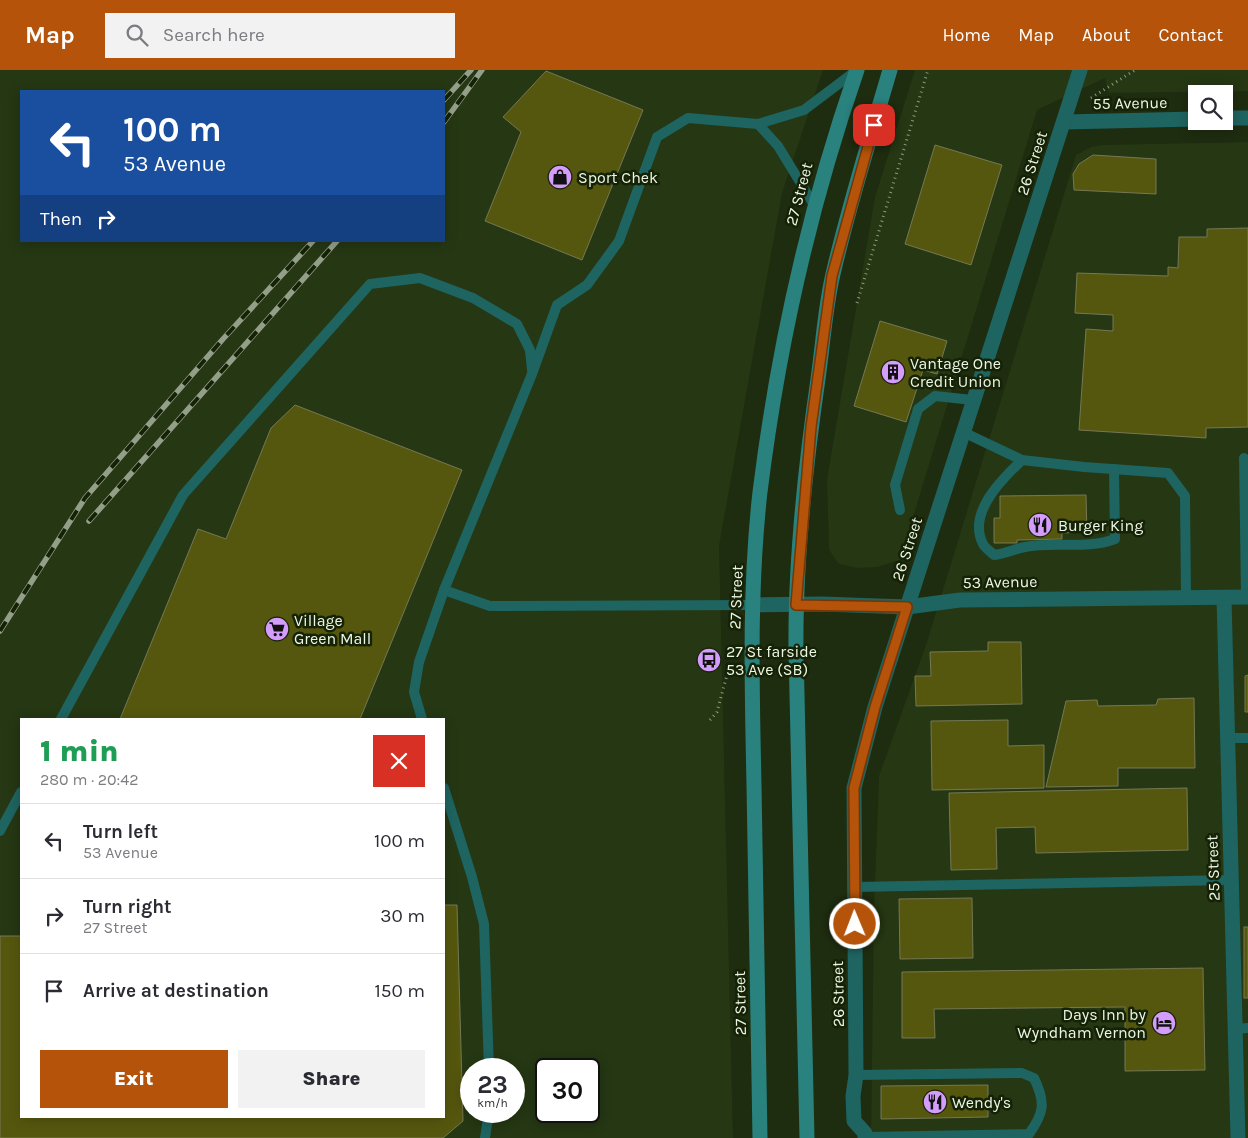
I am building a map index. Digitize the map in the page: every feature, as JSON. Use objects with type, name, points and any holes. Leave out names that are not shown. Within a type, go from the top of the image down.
[{"type":"main road","name":"27 Street","points":[[760,1138],[752,661],[753,605],[760,493],[778,370],[814,204],[857,70]]},
{"type":"main road","points":[[807,1138],[796,605],[811,427],[832,276],[852,199],[890,70]]},
{"type":"street","name":"26 Street","points":[[865,1138],[865,1133],[854,1121],[853,1096],[856,1075],[854,788],[875,707],[1080,70]]},
{"type":"street","points":[[1233,118],[1248,118]]},
{"type":"street","name":"55 Avenue","points":[[1064,122],[1188,119]]},
{"type":"street","name":"53 Avenue","points":[[753,605],[907,607],[960,600],[1247,597]]},
{"type":"street","name":"25 Street","points":[[1224,598],[1231,880],[1242,1029],[1238,1138]]},
{"type":"lane","points":[[422,718],[414,692],[419,662],[444,590],[532,374],[557,305],[588,285],[620,241],[657,137],[688,118],[758,124],[804,110],[857,70]]},
{"type":"lane","points":[[758,124],[778,146],[814,204]]},
{"type":"lane","points":[[62,718],[183,495],[370,284],[420,278],[473,298],[517,324],[530,350],[532,374]]},
{"type":"lane","points":[[900,510],[895,485],[918,409],[935,396],[973,400]]},
{"type":"lane","points":[[963,432],[1022,460],[1168,473],[1185,496],[1186,598]]},
{"type":"lane","points":[[1244,458],[1247,597]]},
{"type":"lane","points":[[1022,460],[989,494],[979,524],[983,544],[994,555],[1009,553],[1024,547],[1100,545],[1115,539],[1114,469]]},
{"type":"lane","points":[[444,590],[490,606],[753,605]]},
{"type":"lane","points":[[1227,738],[1248,738]]},
{"type":"lane","points":[[445,791],[472,877],[484,924],[489,1058]]},
{"type":"lane","points":[[0,831],[20,794]]},
{"type":"lane","points":[[854,887],[1231,880]]},
{"type":"lane","points":[[856,1075],[1022,1073],[1034,1078],[1042,1093],[1042,1116],[1029,1134],[865,1138]]},
{"type":"lane","points":[[485,1138],[487,1123]]},
{"type":"path","points":[[857,303],[928,70]]},
{"type":"path","points":[[1088,99],[1135,70]]},
{"type":"path","points":[[710,720],[715,717],[728,672]]},
{"type":"shaded area","points":[[0,70],[823,70],[782,193],[719,546],[733,1138],[0,1138]]},
{"type":"shaded area","points":[[915,70],[1248,70],[1248,91],[1233,91],[1233,85],[1188,85],[1188,92],[1109,93],[1105,78],[1037,110],[900,560],[877,567],[858,568],[839,564],[829,550],[827,479],[875,197]]},
{"type":"shaded area","points":[[1248,142],[1248,1138],[871,1138],[874,910],[879,776],[927,642],[1076,155],[1091,147],[1102,145]]},
{"type":"building","name":"Sport Chek","points":[[546,71],[643,110],[582,260],[485,221],[521,132],[503,117]]},
{"type":"building","points":[[935,145],[1002,165],[971,265],[905,244]]},
{"type":"building","points":[[1093,155],[1156,159],[1156,194],[1074,190],[1073,174],[1079,164]]},
{"type":"building","points":[[1248,228],[1248,427],[1206,428],[1206,438],[1079,430],[1086,329],[1113,331],[1113,315],[1075,313],[1077,273],[1168,276],[1168,267],[1178,268],[1179,237],[1207,237],[1207,229]]},
{"type":"building","name":"Vantage One Credit Union","points":[[880,321],[947,341],[937,374],[923,370],[906,422],[854,406]]},
{"type":"building","name":"Village Green Mall","points":[[295,405],[462,470],[360,718],[120,718],[198,529],[226,539],[271,428]]},
{"type":"building","name":"Burger King","points":[[1086,495],[1087,532],[1062,533],[1062,539],[1017,540],[1017,543],[994,543],[994,518],[1000,518],[1000,496]]},
{"type":"building","points":[[988,642],[1021,642],[1022,704],[916,706],[915,676],[931,676],[930,652],[988,651]]},
{"type":"building","points":[[1248,675],[1248,712],[1245,712],[1245,676]]},
{"type":"building","points":[[1194,698],[1195,768],[1118,768],[1118,786],[1046,787],[1066,701],[1097,700],[1098,706],[1156,705],[1158,699]]},
{"type":"building","points":[[1008,720],[1008,746],[1044,745],[1044,788],[932,790],[931,721]]},
{"type":"building","points":[[1187,788],[1188,850],[1036,853],[1035,827],[996,828],[997,869],[951,870],[949,793]]},
{"type":"building","points":[[972,898],[973,958],[900,959],[899,899]]},
{"type":"building","points":[[445,905],[457,905],[461,1058],[461,1123],[443,1138],[0,1138],[0,936],[20,936],[20,1118],[445,1118]]},
{"type":"building","points":[[1244,927],[1248,927],[1248,998],[1244,998]]},
{"type":"building","name":"Days Inn by Wyndham Vernon","points":[[1203,968],[1205,1070],[1125,1071],[1125,1007],[934,1009],[935,1038],[902,1038],[902,972]]},
{"type":"building","name":"Wendy's","points":[[988,1085],[988,1117],[881,1119],[881,1086]]},
{"type":"railway","points":[[445,99],[471,70]]},
{"type":"railway","points":[[445,121],[482,70]]},
{"type":"railway","points":[[0,631],[85,498],[223,339],[312,242]]},
{"type":"railway","points":[[89,521],[336,242]]},
{"type":"place","name":"Sport Chek","points":[[560,177]]},
{"type":"place","name":"Vantage One Credit Union","points":[[893,372]]},
{"type":"place","name":"Burger King","points":[[1040,525]]},
{"type":"place","name":"Village Green Mall","points":[[277,629]]},
{"type":"place","name":"27 St farside 53 Ave (SB)","points":[[709,660]]},
{"type":"place","name":"Days Inn by Wyndham Vernon","points":[[1164,1023]]},
{"type":"place","name":"Wendy's","points":[[935,1102]]},
{"type":"route","points":[[855,924],[854,788],[875,707],[907,607],[796,605],[798,559],[811,427],[832,276],[874,125]]}]
